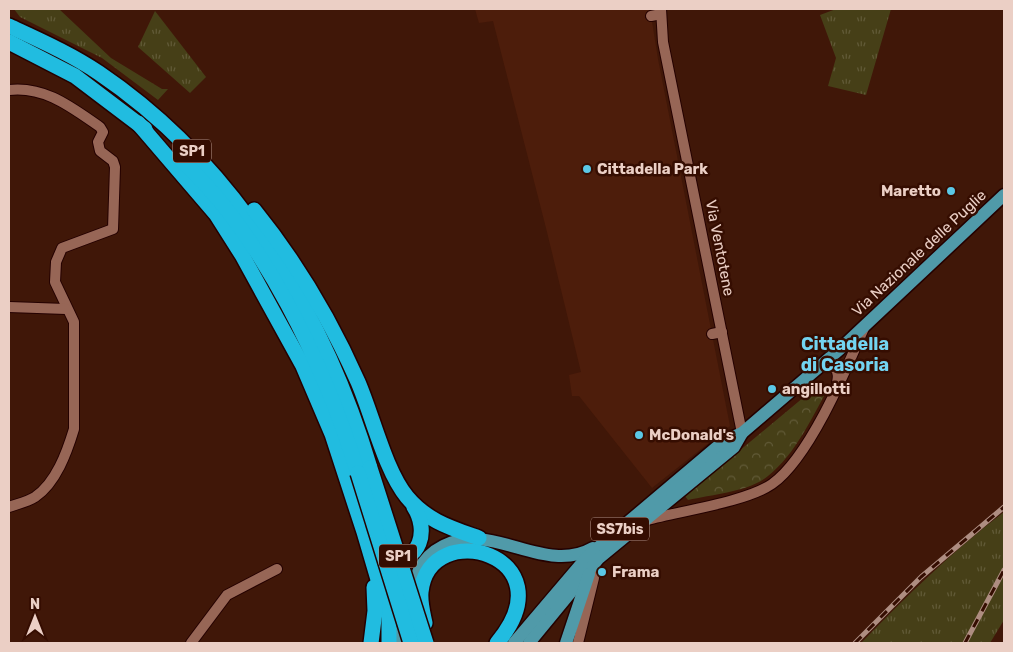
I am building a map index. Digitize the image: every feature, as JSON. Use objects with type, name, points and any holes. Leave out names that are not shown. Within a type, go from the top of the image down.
[{"type":"highway","name":"SP1","points":[[12,33],[50,62],[75,76],[138,123],[196,174],[229,212],[256,251],[318,364],[364,471],[426,643]]},
{"type":"highway","name":"SP1","points":[[12,33],[99,73],[151,113],[193,151],[220,181],[254,225],[305,311],[341,385],[360,432],[364,471],[411,643]]},
{"type":"highway","points":[[9,55],[50,62]]},
{"type":"highway","points":[[138,123],[216,214],[242,255],[303,366],[332,434],[364,532],[371,563],[389,617],[389,643]]},
{"type":"highway","points":[[193,151],[221,175],[269,228],[317,302],[358,383],[393,475],[418,514],[422,528],[420,542],[411,553],[394,560],[380,557],[371,548],[364,532]]},
{"type":"highway","points":[[408,498],[434,521],[479,538]]},
{"type":"highway","points":[[430,643],[421,593],[426,576],[435,564],[447,555],[463,551],[481,552],[503,563],[515,582],[518,604],[514,619],[497,643]]},
{"type":"highway","points":[[371,563],[375,611],[371,643]]},
{"type":"main road","name":"Via Nazionale delle Puglie","points":[[514,643],[579,565],[689,464],[724,441],[742,433],[820,367],[865,327],[1004,195]]},
{"type":"main road","name":"Via Nazionale delle Puglie","points":[[529,643],[591,566],[734,447],[742,433]]},
{"type":"main road","points":[[398,643],[416,577],[426,559],[450,542],[479,538],[524,550],[563,556],[580,554],[604,542]]},
{"type":"main road","points":[[566,643],[591,566]]},
{"type":"street","name":"Via Ventotene","points":[[658,13],[717,333],[742,433]]},
{"type":"street","points":[[9,17],[12,33]]},
{"type":"street","points":[[9,90],[23,89],[59,99],[100,127],[103,132],[98,142],[100,151],[113,161],[116,167],[113,229],[62,248],[58,254],[55,282],[66,309],[74,322],[74,429],[59,467],[44,490],[34,498],[9,507]]},
{"type":"street","points":[[9,307],[66,309]]},
{"type":"street","points":[[646,520],[751,494],[772,484],[798,456],[836,391],[865,327]]},
{"type":"street","points":[[820,367],[828,365],[836,368],[839,374],[836,391]]},
{"type":"street","points":[[578,643],[594,578],[591,566]]},
{"type":"street","points":[[191,643],[227,595],[277,569]]},
{"type":"shaded area","points":[[475,9],[650,9],[658,59],[730,426],[652,488],[579,396],[572,396],[569,375],[581,372],[546,228],[493,21],[479,23]]},
{"type":"green space","points":[[14,9],[59,9],[111,58],[162,89],[168,89],[158,100],[102,58],[20,17]]},
{"type":"green space","points":[[836,9],[891,9],[866,95],[828,86],[836,58],[820,15]]},
{"type":"green space","points":[[155,11],[206,77],[190,93],[138,47]]},
{"type":"green space","points":[[822,382],[829,387],[810,423],[787,457],[768,476],[751,486],[688,500],[685,496]]},
{"type":"green space","points":[[1004,512],[1004,620],[990,643],[861,643],[948,558]]},
{"type":"railway","points":[[855,643],[921,577],[1004,507]]},
{"type":"railway","points":[[965,643],[1004,570]]},
{"type":"place","name":"Cittadella Park","points":[[587,169]]},
{"type":"place","name":"Maretto","points":[[951,191]]},
{"type":"place","name":"angillotti","points":[[772,389]]},
{"type":"place","name":"McDonald's","points":[[639,435]]},
{"type":"place","name":"Frama","points":[[602,572]]},
{"type":"district","name":"Cittadella di Casoria","points":[[845,354]]}]
